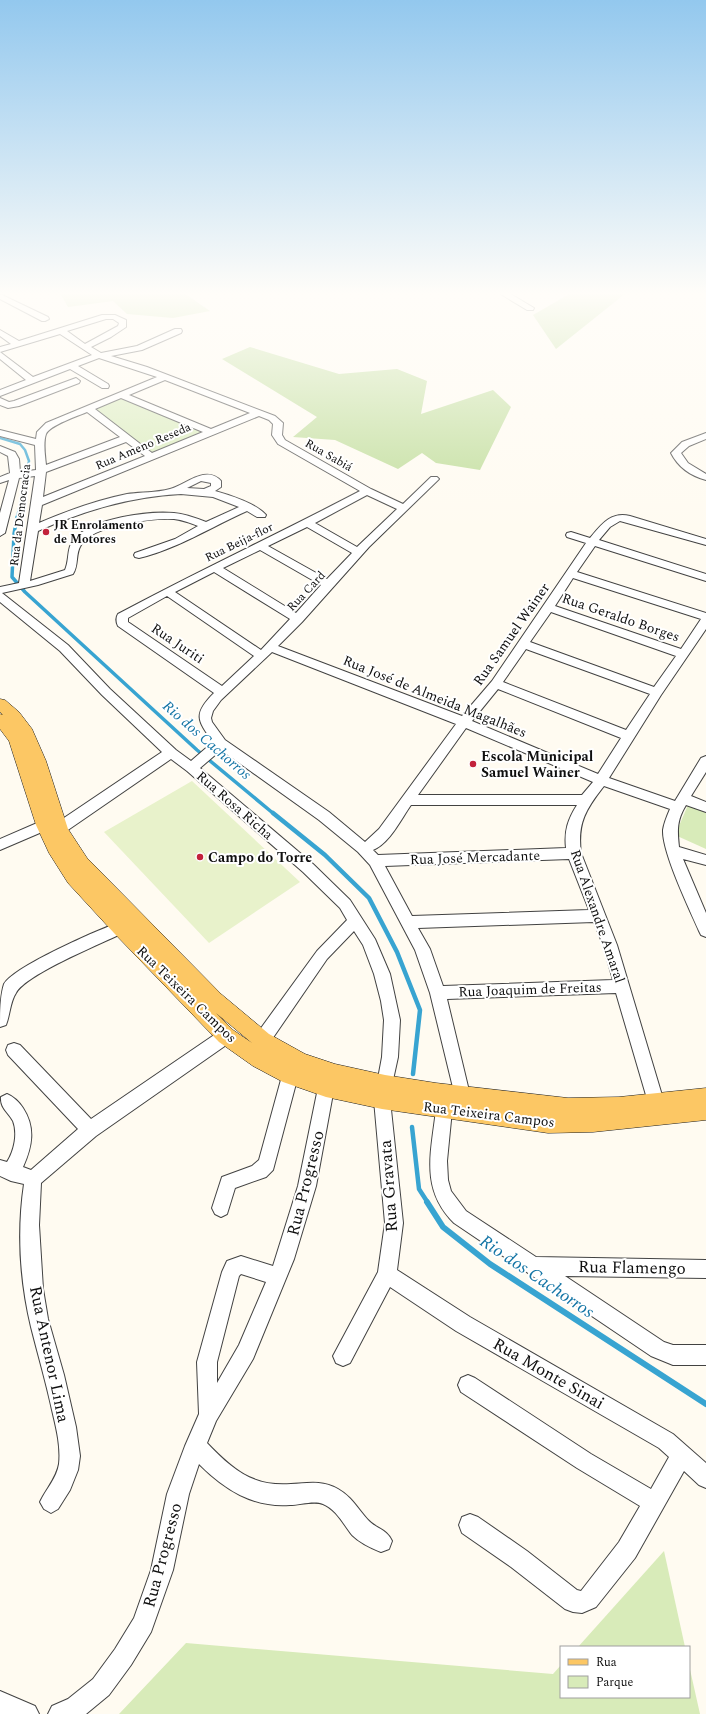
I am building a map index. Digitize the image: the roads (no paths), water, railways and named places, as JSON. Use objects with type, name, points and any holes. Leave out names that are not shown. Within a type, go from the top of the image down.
[{"type":"main road","name":"Rua Teixeira Campos","points":[[0,704],[20,722],[30,739],[39,761],[55,848],[74,878],[120,928],[226,1036],[260,1060],[290,1076],[326,1088],[384,1092],[410,1096],[438,1104],[548,1123],[594,1122],[706,1111]]},
{"type":"main road","name":"Rua Teixeira Campos","points":[[0,719],[16,739],[52,826],[98,882],[214,1000],[262,1040],[299,1061],[384,1092]]},
{"type":"main road","name":"Rua Teixeira Campos","points":[[438,1104],[462,1095],[568,1107],[601,1107],[706,1097]]},
{"type":"street","points":[[22,373],[32,381]]},
{"type":"street","points":[[0,393],[53,373]]},
{"type":"street","points":[[83,373],[105,386]]},
{"type":"street","points":[[155,373],[258,413]]},
{"type":"street","points":[[0,433],[40,443],[42,432],[49,425],[165,377]]},
{"type":"street","points":[[0,401],[8,405],[16,404],[76,381]]},
{"type":"street","points":[[121,395],[210,432]]},
{"type":"street","points":[[87,408],[151,456]]},
{"type":"street","name":"Rua Ameno Reseda","points":[[37,503],[258,413]]},
{"type":"street","name":"Rua Sabiá","points":[[258,413],[272,418],[278,423],[277,435],[281,442],[367,492],[404,508]]},
{"type":"street","points":[[706,436],[687,442],[676,453],[679,460],[686,467],[706,477]]},
{"type":"street","points":[[0,480],[17,475],[38,472],[127,438]]},
{"type":"street","name":"Rua da Democracia","points":[[22,584],[37,503],[40,443]]},
{"type":"street","points":[[0,449],[12,454],[17,475],[2,517],[0,534]]},
{"type":"street","points":[[173,492],[188,483],[203,477],[209,478],[216,482],[216,487],[205,493]]},
{"type":"street","name":"Rua Card","points":[[218,745],[206,723],[205,718],[207,710],[222,692],[262,656],[298,619],[359,552],[434,479]]},
{"type":"street","points":[[33,529],[93,505],[134,496],[173,492],[205,493],[229,498],[261,515]]},
{"type":"street","name":"Rua Beija-flor","points":[[122,616],[367,492]]},
{"type":"street","points":[[139,555],[178,541],[206,526],[248,507]]},
{"type":"street","points":[[2,591],[22,584],[69,572],[72,566],[73,548],[78,541],[87,533],[109,525],[153,517],[169,516],[193,520],[206,526]]},
{"type":"street","name":"Rua Samuel Wainer","points":[[363,848],[373,844],[379,839],[409,800],[464,722],[496,684],[592,542],[613,519],[626,518],[706,542]]},
{"type":"street","points":[[307,523],[359,552]]},
{"type":"street","points":[[571,535],[706,578]]},
{"type":"street","points":[[262,546],[329,585]]},
{"type":"street","points":[[216,568],[298,619]]},
{"type":"street","points":[[571,574],[706,617]]},
{"type":"street","name":"Rua Rosa Richa","points":[[2,591],[64,648],[106,692],[171,752],[196,765],[345,904],[356,920],[372,950],[382,974],[389,1001],[391,1028],[390,1057],[384,1092]]},
{"type":"street","points":[[168,592],[262,656]]},
{"type":"street","name":"Rua Geraldo Borges","points":[[548,607],[683,654]]},
{"type":"street","name":"Rua Juriti","points":[[122,616],[122,623],[125,626],[222,692]]},
{"type":"street","name":"Rua Alexandre Amaral","points":[[656,1102],[610,945],[574,853],[572,839],[573,828],[576,818],[586,800],[601,780],[656,692],[706,621]]},
{"type":"street","points":[[523,644],[656,692]]},
{"type":"street","name":"Rua José de Almeida Magalhães","points":[[271,647],[464,722],[601,780],[680,803],[706,807]]},
{"type":"street","points":[[496,684],[628,736]]},
{"type":"street","points":[[196,765],[218,745],[324,816],[363,848],[375,861],[422,949],[438,993],[462,1095]]},
{"type":"street","points":[[0,845],[52,826],[171,752]]},
{"type":"street","points":[[706,761],[680,803],[673,817],[670,830],[673,850],[706,931]]},
{"type":"street","points":[[409,800],[586,800]]},
{"type":"street","points":[[673,850],[706,860]]},
{"type":"street","name":"Rua José Mercadante","points":[[375,861],[574,853]]},
{"type":"street","points":[[407,922],[598,916]]},
{"type":"street","points":[[262,1040],[322,955],[356,920]]},
{"type":"street","points":[[0,1020],[7,995],[17,980],[36,968],[120,928]]},
{"type":"street","name":"Rua Joaquim de Freitas","points":[[438,993],[622,986]]},
{"type":"street","points":[[5,1171],[33,1179],[90,1130],[226,1036]]},
{"type":"street","points":[[14,1050],[90,1130]]},
{"type":"street","points":[[221,1208],[228,1183],[260,1172],[265,1168],[290,1076]]},
{"type":"street","name":"Rua Progresso","points":[[60,1714],[76,1707],[100,1687],[123,1657],[143,1624],[162,1570],[178,1494],[195,1446],[209,1414],[237,1369],[278,1277],[307,1186],[326,1088]]},
{"type":"street","name":"Rua Gravata","points":[[343,1356],[386,1274],[394,1223],[384,1092]]},
{"type":"street","points":[[5,1171],[20,1158],[24,1143],[24,1131],[20,1117],[7,1102]]},
{"type":"street","name":"Rua Flamengo","points":[[438,1104],[438,1177],[441,1190],[449,1206],[460,1217],[658,1349],[674,1355],[706,1355]]},
{"type":"street","name":"Rua Antenor Lima","points":[[33,1179],[30,1198],[31,1257],[36,1303],[42,1334],[68,1434],[70,1458],[68,1471],[64,1482],[51,1502]]},
{"type":"street","points":[[209,1414],[206,1391],[208,1362],[231,1272],[234,1268],[241,1265],[278,1277]]},
{"type":"street","name":"Rua Flamengo","points":[[534,1266],[706,1269]]},
{"type":"street","name":"Rua Monte Sinai","points":[[386,1274],[463,1324],[666,1441],[682,1454],[706,1478]]},
{"type":"street","points":[[468,1386],[584,1461],[655,1503]]},
{"type":"street","points":[[195,1446],[222,1474],[244,1488],[264,1494],[287,1495],[315,1492],[325,1494],[335,1499],[343,1506],[359,1526],[370,1536],[381,1541]]},
{"type":"street","points":[[470,1525],[519,1559],[574,1601],[582,1602],[588,1599],[627,1550],[682,1454]]},
{"type":"street","points":[[0,1703],[27,1714]]},
{"type":"waterway","name":"Rio dos Cachorros","points":[[0,438],[20,444],[25,450],[29,461],[17,518]]},
{"type":"waterway","name":"Rio dos Cachorros","points":[[17,517],[14,534],[12,577],[25,592],[197,750],[274,814]]},
{"type":"waterway","name":"Rio dos Cachorros","points":[[273,813],[325,855],[369,898],[397,952],[420,1010],[413,1074]]},
{"type":"waterway","name":"Rio dos Cachorros","points":[[412,1127],[419,1189],[428,1203]]},
{"type":"waterway","name":"Rio dos Cachorros","points":[[427,1202],[443,1227],[490,1264],[706,1404]]},
{"type":"place","name":"JR Enrolamento de Motores","points":[[46,532]]},
{"type":"place","name":"Escola Municipal Samuel Wainer","points":[[473,764]]},
{"type":"place","name":"Campo do Torre","points":[[200,857]]}]
